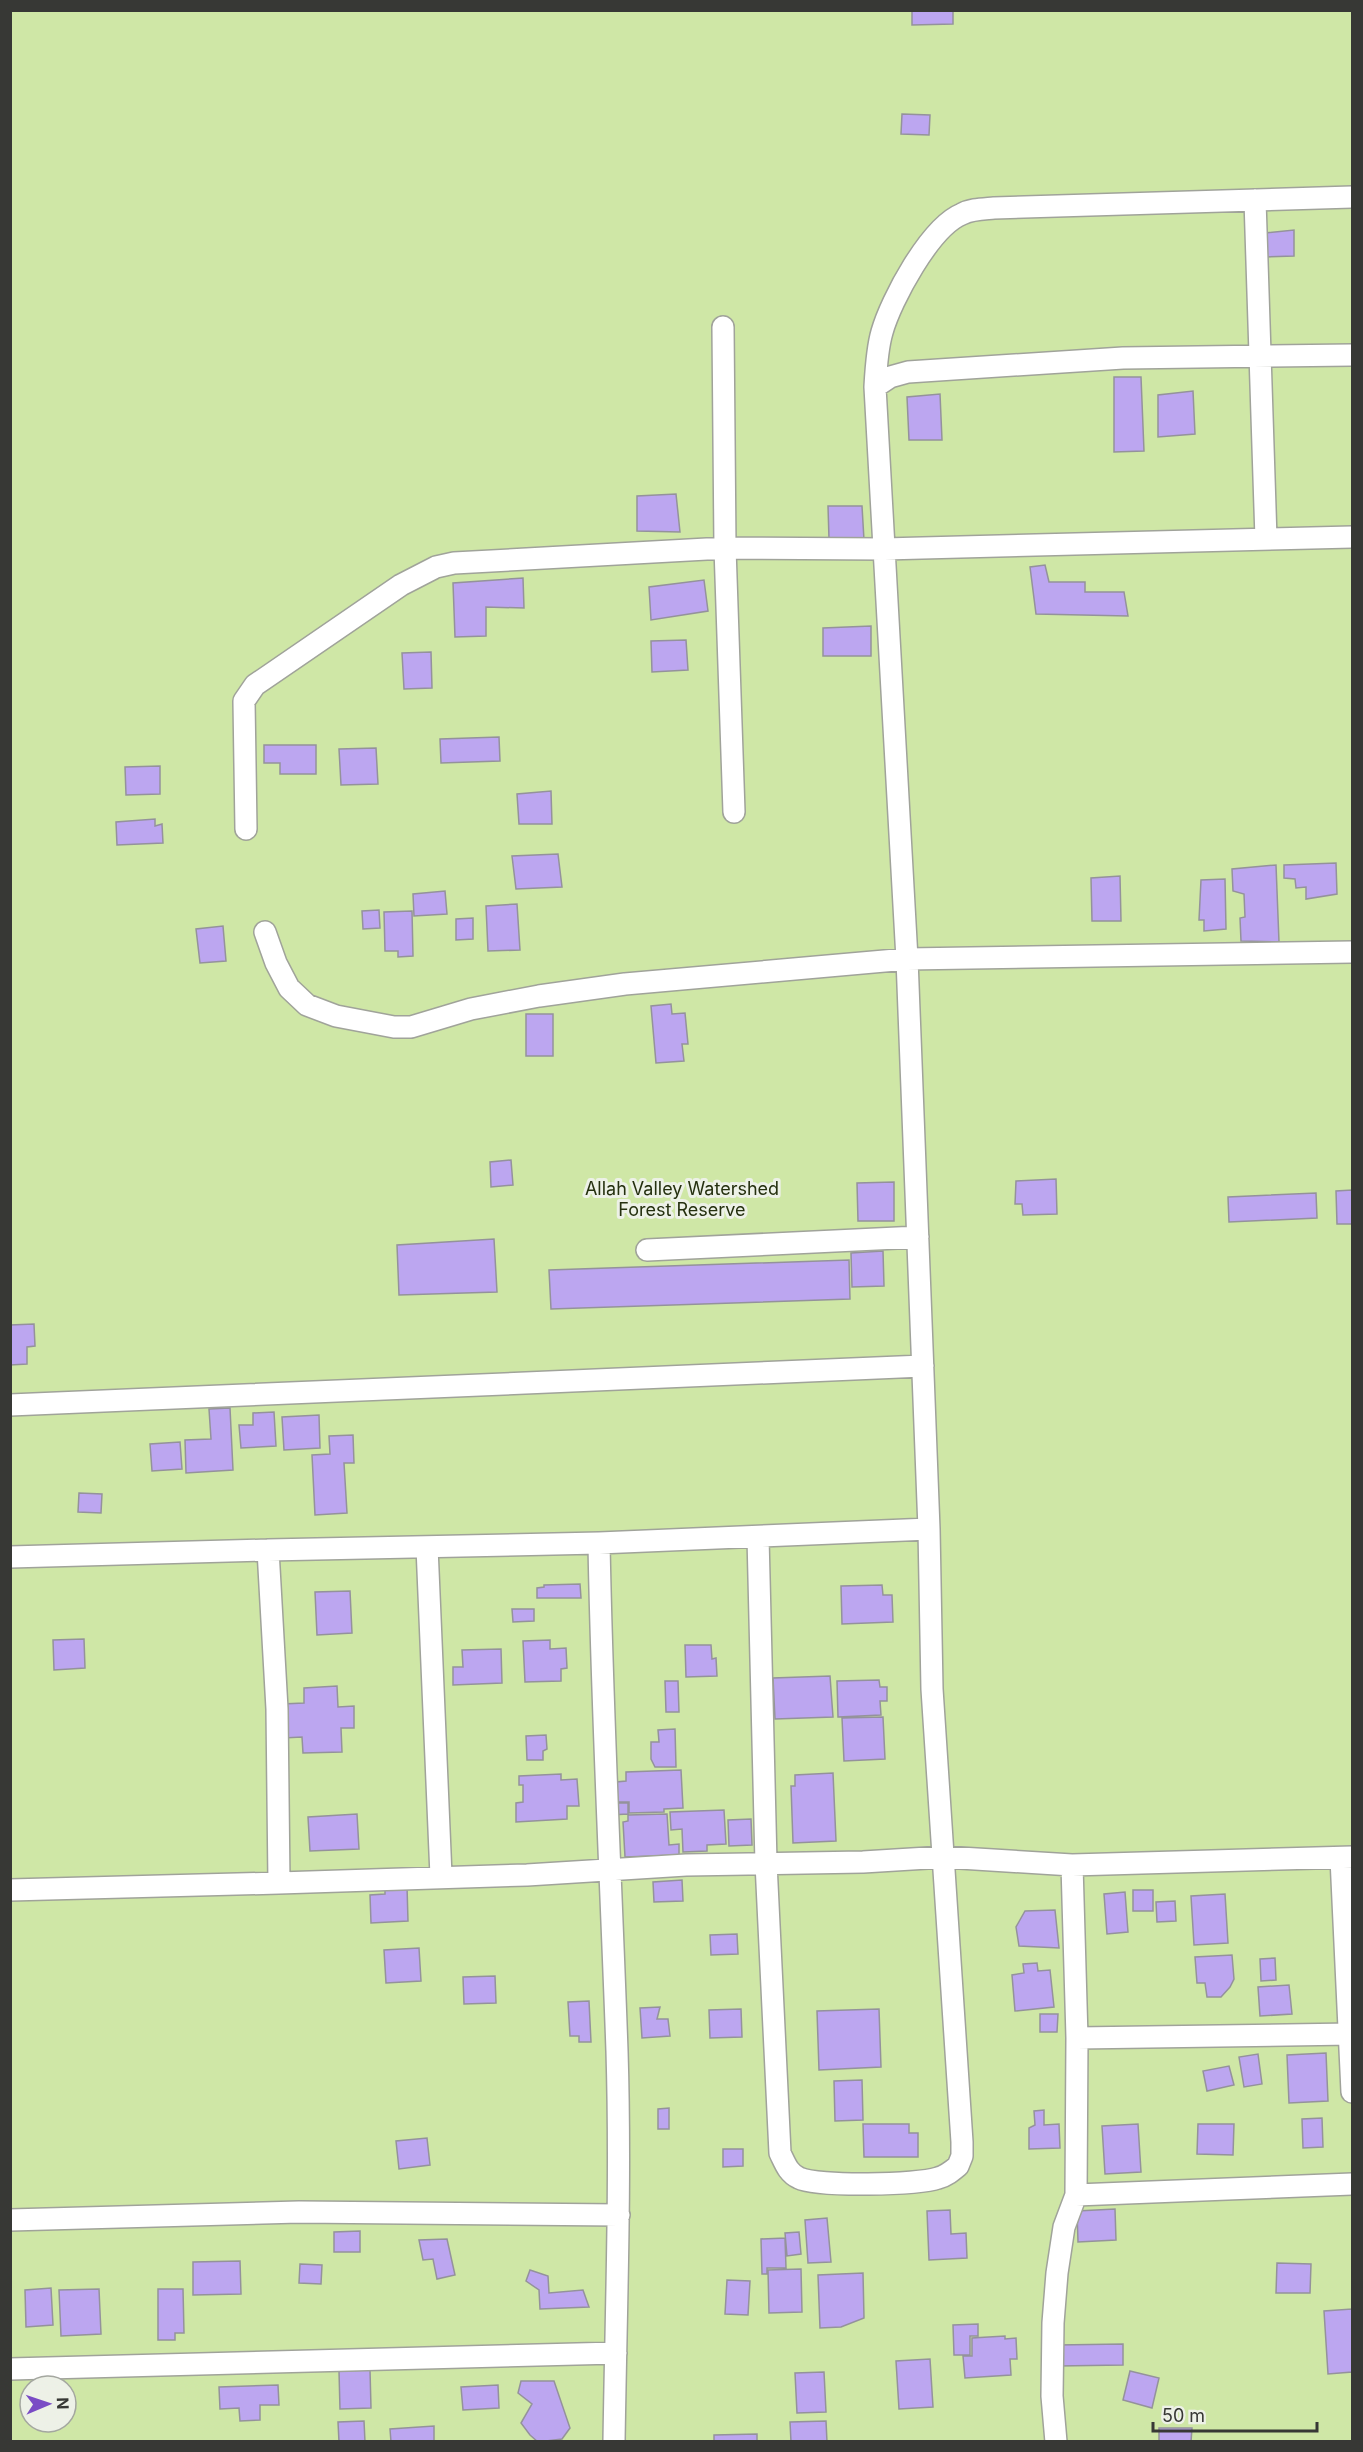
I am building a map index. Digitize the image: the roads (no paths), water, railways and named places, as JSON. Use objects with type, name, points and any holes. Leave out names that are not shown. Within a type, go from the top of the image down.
[{"type":"street","points":[[758,1537],[766,1863],[780,2153],[789,2173],[800,2179],[816,2182],[861,2184],[936,2179],[958,2166],[962,2156],[932,1689],[929,1529],[907,959],[875,387],[881,335],[902,285],[930,243],[950,221],[961,214],[994,208],[1353,197]]},
{"type":"street","points":[[1255,200],[1266,539]]},
{"type":"street","points":[[723,327],[724,548],[735,812]]},
{"type":"street","points":[[875,387],[890,377],[908,372],[1123,358],[1353,355]]},
{"type":"street","points":[[246,829],[244,701],[247,693],[255,685],[401,585],[436,567],[454,563],[724,548],[884,549],[1353,537]]},
{"type":"street","points":[[265,932],[276,963],[289,988],[307,1005],[336,1016],[394,1028],[411,1027],[471,1009],[528,998],[625,984],[907,959],[1353,952]]},
{"type":"street","points":[[647,1250],[918,1237]]},
{"type":"street","points":[[10,1406],[923,1366]]},
{"type":"street","points":[[10,1557],[599,1543],[929,1529]]},
{"type":"street","points":[[599,1543],[608,1870],[617,2052],[619,2215],[614,2442]]},
{"type":"street","points":[[427,1547],[441,1876]]},
{"type":"street","points":[[268,1550],[277,1708],[279,1883]]},
{"type":"street","points":[[10,1890],[279,1883],[766,1863],[863,1862],[944,1857],[1072,1865],[1347,1858],[1353,2092]]},
{"type":"street","points":[[1056,2442],[1052,2396],[1053,2323],[1057,2272],[1064,2227],[1076,2195],[1077,2038],[1072,1865]]},
{"type":"street","points":[[1077,2038],[1351,2034]]},
{"type":"street","points":[[1076,2195],[1353,2184]]},
{"type":"street","points":[[10,2220],[299,2212],[619,2215]]},
{"type":"street","points":[[10,2369],[616,2353]]},
{"type":"park label","name":"Allah Valley Watershed Forest Reserve","points":[[682,1198]]}]
